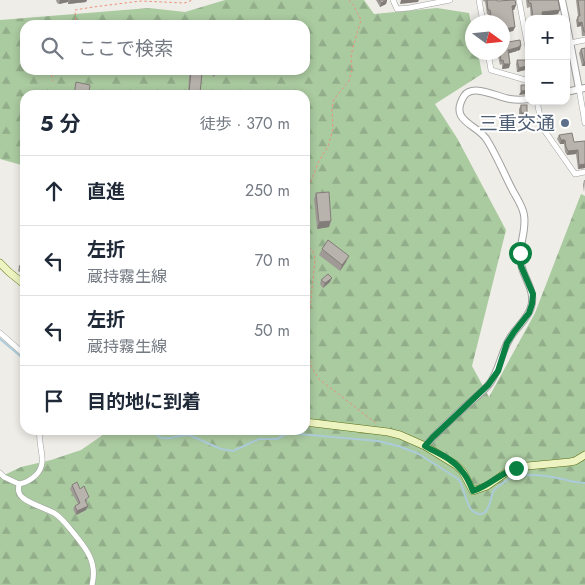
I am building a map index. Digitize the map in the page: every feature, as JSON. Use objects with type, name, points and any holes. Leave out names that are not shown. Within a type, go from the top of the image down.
[{"type":"main road","points":[[0,263],[20,281]]},
{"type":"main road","points":[[310,423],[400,435],[438,453],[460,468],[473,491],[487,486],[512,469],[522,466],[570,462],[585,455]]},
{"type":"street","points":[[393,0],[397,9],[450,0]]},
{"type":"street","points":[[479,0],[482,15]]},
{"type":"street","points":[[519,0],[525,32]]},
{"type":"street","points":[[562,0],[565,15]]},
{"type":"street","points":[[585,40],[570,43],[582,89],[585,123]]},
{"type":"street","points":[[489,60],[491,70],[525,80]]},
{"type":"street","points":[[425,446],[492,381],[498,371],[505,348],[514,332],[529,313],[533,299],[532,290],[520,262],[525,225],[523,211],[487,138],[462,118],[460,112],[465,95],[472,90],[480,90],[516,100],[525,99]]},
{"type":"street","points":[[538,105],[542,127],[575,174],[585,172]]},
{"type":"street","points":[[0,333],[20,351]]},
{"type":"street","points":[[0,473],[9,480],[19,484],[32,479],[41,469],[43,456],[40,435]]},
{"type":"street","points":[[19,484],[18,492],[20,496],[55,513],[86,548],[94,567],[92,585]]},
{"type":"path","points":[[76,20],[75,10],[141,1],[184,3],[192,0]]},
{"type":"path","points":[[310,184],[318,163],[328,146],[333,130],[332,109],[334,99],[349,81],[352,69],[353,47],[361,20],[354,6],[348,0]]},
{"type":"path","points":[[51,75],[53,81]]},
{"type":"path","points":[[310,248],[315,255],[315,260],[310,309]]},
{"type":"path","points":[[310,362],[319,379],[388,432]]},
{"type":"green space","points":[[225,0],[364,0],[374,14],[437,8],[469,13],[469,15],[465,15],[465,60],[479,60],[482,74],[435,104],[457,138],[506,230],[472,366],[489,397],[535,313],[581,194],[585,196],[585,585],[0,585],[0,477],[21,467],[81,450],[102,435],[310,435],[310,90],[20,90],[20,165],[0,159],[0,20],[149,8],[185,12]]},
{"type":"building","points":[[487,0],[515,0],[516,5],[512,6],[515,27],[510,28],[510,15],[491,15],[490,10],[488,10]]},
{"type":"building","points":[[528,0],[558,0],[560,10],[542,12],[542,15],[533,15],[531,3]]},
{"type":"building","points":[[578,0],[585,0],[585,32],[582,22],[578,23],[578,16],[580,16]]},
{"type":"building","points":[[520,40],[521,46],[510,49],[510,42]]},
{"type":"building","points":[[585,48],[585,62],[584,62],[581,49]]},
{"type":"building","points":[[503,60],[509,60],[510,64],[504,64]]},
{"type":"building","points":[[517,60],[525,60],[525,66],[519,68]]},
{"type":"building","points":[[191,75],[202,75],[200,90],[189,90]]},
{"type":"building","points":[[76,82],[90,85],[89,90],[75,90]]},
{"type":"building","points":[[521,85],[525,85],[525,90],[521,91]]},
{"type":"building","points":[[521,105],[527,105],[527,113],[521,113]]},
{"type":"building","points":[[572,133],[574,142],[585,141],[585,164],[579,165],[578,150],[568,151],[565,140],[561,140],[559,135]]},
{"type":"building","points":[[329,192],[331,221],[319,222],[316,193]]},
{"type":"building","points":[[328,240],[349,256],[342,265],[322,249]]},
{"type":"building","points":[[328,274],[332,278],[325,283],[321,280]]},
{"type":"building","points":[[77,482],[80,489],[84,486],[89,497],[85,500],[88,506],[77,511],[75,506],[80,503],[72,485]]},
{"type":"waterway","points":[[0,339],[20,356]]},
{"type":"waterway","points":[[157,435],[165,438],[184,435]]},
{"type":"waterway","points":[[184,435],[189,435]]},
{"type":"waterway","points":[[189,435],[221,449],[233,451],[259,439],[277,439],[284,435]]},
{"type":"waterway","points":[[310,435],[378,441],[419,454],[458,479],[468,504],[474,512],[479,514],[483,514],[488,509],[494,490],[515,476],[540,476],[585,483]]},
{"type":"place","name":"三重交通","points":[[565,123]]},
{"type":"route","points":[[516,468],[487,486],[473,491],[460,468],[425,446],[492,381],[498,371],[507,343],[531,309],[533,294],[521,266],[520,253]]}]
